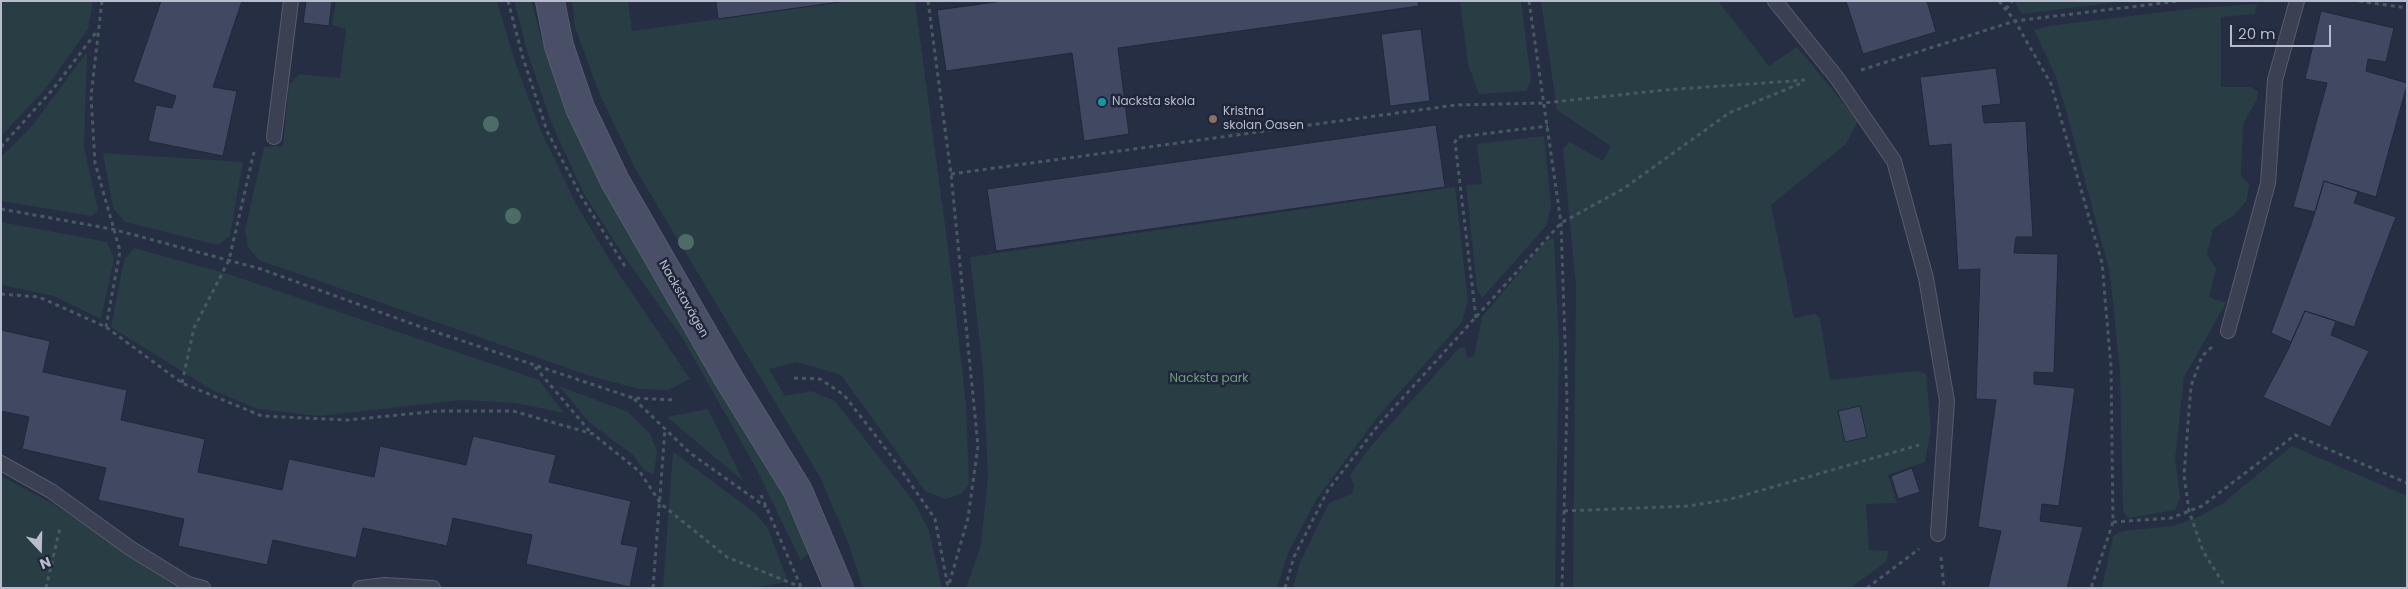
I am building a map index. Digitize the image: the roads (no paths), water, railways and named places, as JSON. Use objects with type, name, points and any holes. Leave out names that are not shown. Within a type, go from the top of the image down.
[{"type":"street","name":"Nackstavägen","points":[[550,1],[559,46],[580,108],[615,180],[729,379],[798,491],[839,588]]},
{"type":"lane","points":[[274,137],[290,1]]},
{"type":"lane","points":[[1775,1],[1837,78],[1894,161],[1926,278],[1948,400],[1938,534]]},
{"type":"lane","points":[[2228,331],[2268,183],[2275,80],[2297,1]]},
{"type":"lane","points":[[1,463],[51,491],[130,548],[188,584],[203,588]]},
{"type":"lane","points":[[360,588],[385,585],[434,588]]},
{"type":"place","name":"Nacksta skola","points":[[1102,102]]},
{"type":"place","name":"Kristna skolan Oasen","points":[[1213,119]]},
{"type":"park label","name":"Nacksta park","points":[[1209,379]]}]
